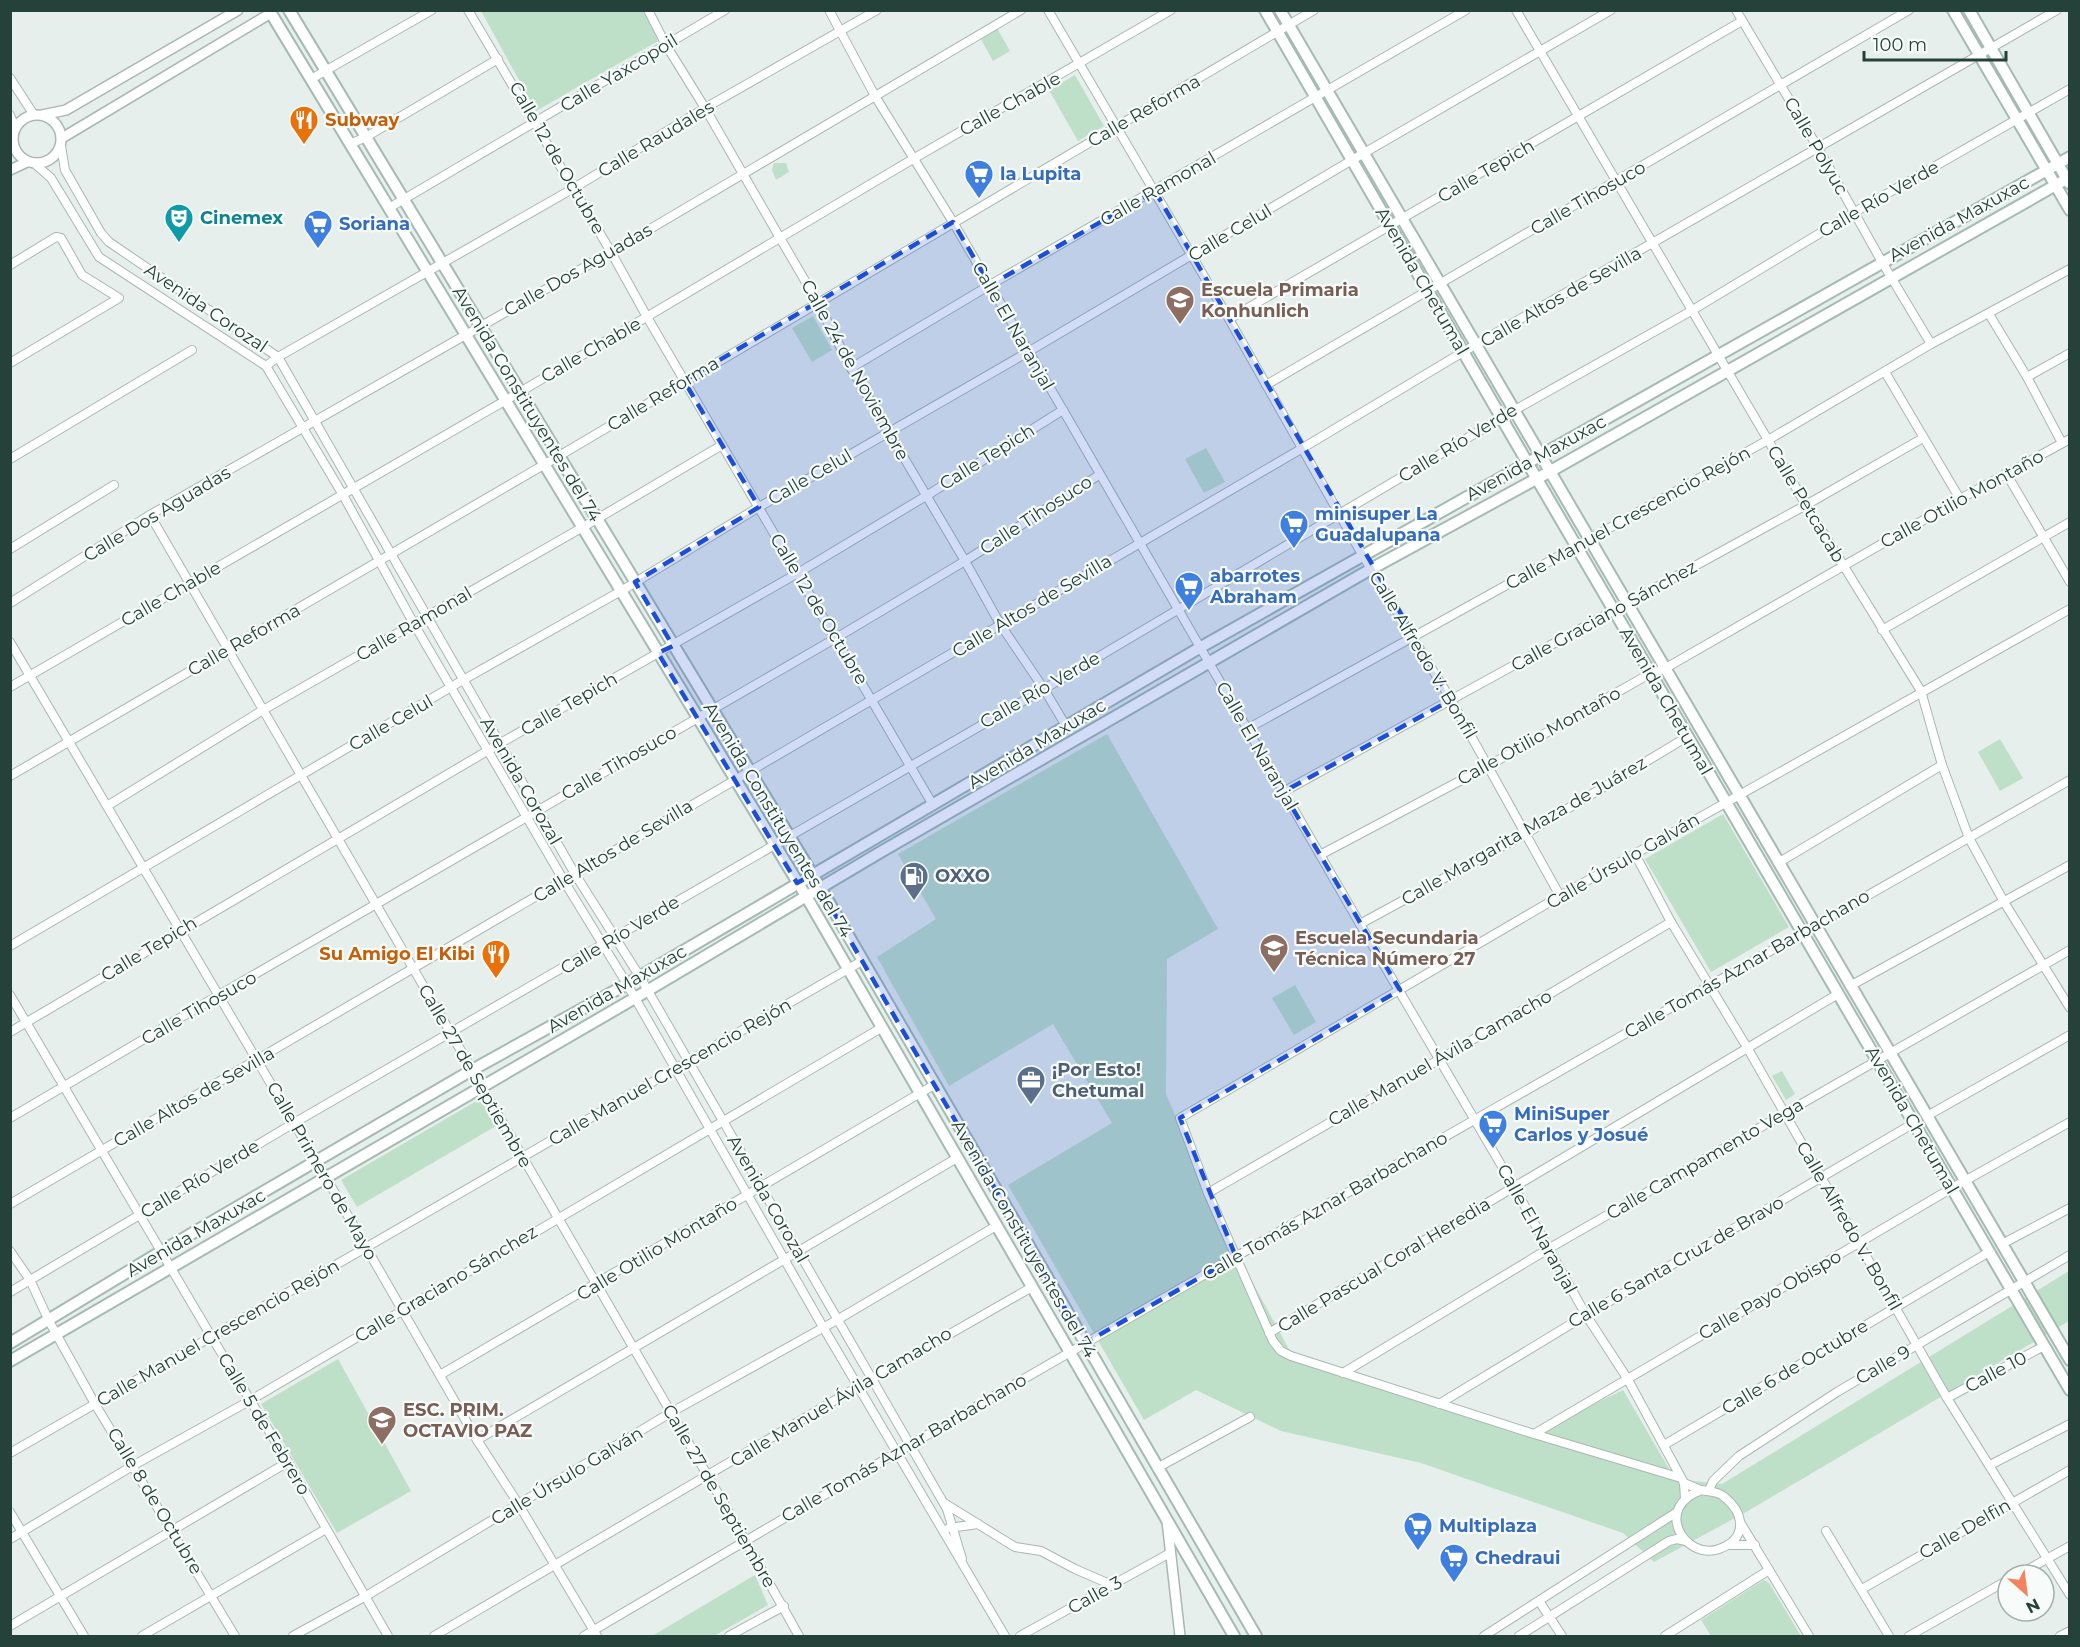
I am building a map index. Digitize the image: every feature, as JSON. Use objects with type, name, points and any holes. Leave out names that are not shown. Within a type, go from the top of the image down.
[{"type":"main road","name":"Avenida Constituyentes del 74","points":[[289,10],[789,836],[1256,1636]]},
{"type":"main road","name":"Avenida Chetumal","points":[[1265,10],[2070,1390]]},
{"type":"main road","name":"Avenida Chetumal","points":[[1280,10],[2024,1282],[2065,1340],[2070,1359]]},
{"type":"main road","points":[[1953,10],[2070,210]]},
{"type":"main road","points":[[1968,10],[2069,179]]},
{"type":"main road","name":"Avenida Constituyentes del 74","points":[[272,11],[350,144],[806,896],[1234,1636]]},
{"type":"main road","name":"Avenida Maxuxac","points":[[10,1343],[162,1251],[472,1070],[640,977],[1201,647],[2070,157]]},
{"type":"main road","name":"Avenida Maxuxac","points":[[10,1361],[482,1088],[819,887],[1371,569],[1537,479],[2055,184],[2069,179]]},
{"type":"street","points":[[13,134],[20,122],[38,115],[66,110],[238,10]]},
{"type":"street","points":[[311,79],[432,10]]},
{"type":"street","name":"Calle 12 de Octubre","points":[[468,10],[933,805]]},
{"type":"street","name":"Calle 24 de Noviembre","points":[[648,10],[666,45],[818,303],[851,368],[890,431],[1000,624],[1066,726]]},
{"type":"street","name":"Calle Yaxcopoil","points":[[389,208],[725,10]]},
{"type":"street","name":"Calle El Naranjal","points":[[829,10],[875,96],[953,222],[1063,410],[1586,1315],[1627,1378],[1682,1480]]},
{"type":"street","name":"Calle Raudales","points":[[266,366],[574,188],[705,108],[877,10]]},
{"type":"street","name":"Calle Dos Aguadas","points":[[10,603],[150,515],[611,252],[1021,10]]},
{"type":"street","name":"Calle Alfredo V. Bonfil","points":[[1048,10],[1229,319],[1363,556],[1451,700],[1527,832],[1560,896]]},
{"type":"street","name":"Calle Chable","points":[[10,687],[520,392],[913,159],[1080,65],[1171,10]]},
{"type":"street","name":"Calle Reforma","points":[[10,776],[544,465],[1314,10]]},
{"type":"street","name":"Calle Ramonal","points":[[851,368],[990,285],[1466,10]]},
{"type":"street","name":"Calle Petcacab","points":[[1516,10],[1806,506],[1921,691],[1942,765],[1969,838],[2004,902],[2070,1008]]},
{"type":"street","name":"Calle Celul","points":[[10,946],[463,680],[621,591],[759,507],[1611,10]]},
{"type":"street","name":"Calle Polyuc","points":[[1736,10],[1932,344]]},
{"type":"street","name":"Calle Tihosuco","points":[[1266,385],[1616,183],[1909,10]]},
{"type":"street","name":"Calle Altos de Sevilla","points":[[10,1204],[1463,352],[2056,10]]},
{"type":"street","points":[[10,170],[31,163],[48,162],[54,158],[61,142],[131,96],[272,11]]},
{"type":"street","name":"Calle Tepich","points":[[1229,319],[1742,21]]},
{"type":"street","points":[[200,32],[209,50]]},
{"type":"street","points":[[350,144],[366,137],[498,58]]},
{"type":"street","points":[[10,78],[38,115],[56,123],[61,142]]},
{"type":"street","points":[[122,78],[131,96]]},
{"type":"street","name":"Calle Río Verde","points":[[10,1292],[294,1123],[1044,689],[1513,411],[1691,311],[1855,212],[2070,89]]},
{"type":"street","points":[[10,115],[16,151],[31,163]]},
{"type":"street","name":"Avenida Corozal","points":[[61,142],[65,170],[101,232],[110,242],[278,357],[575,874],[640,977],[942,1501],[966,1572]]},
{"type":"street","name":"Avenida Corozal","points":[[31,163],[51,178],[99,257],[266,366],[343,495],[451,688],[676,1068],[942,1532],[1005,1636]]},
{"type":"street","points":[[10,265],[56,237],[61,238],[82,274],[119,298],[10,363]]},
{"type":"street","name":"Calle Manuel Crescencio Rejón","points":[[1247,729],[1414,638],[1768,440],[1932,344],[2070,269]]},
{"type":"street","points":[[1989,314],[2066,441]]},
{"type":"street","points":[[10,459],[192,350]]},
{"type":"street","points":[[2027,376],[2070,353]]},
{"type":"street","points":[[1885,372],[1960,499]]},
{"type":"street","name":"Calle Tepich","points":[[10,1032],[500,744],[798,573],[1063,410]]},
{"type":"street","name":"Calle Graciano Sánchez","points":[[1283,792],[1806,506],[1923,438]]},
{"type":"street","name":"Calle Otilio Montaño","points":[[1320,855],[1488,766],[1650,673],[1664,669],[1960,499],[2066,441]]},
{"type":"street","name":"Calle Ramonal","points":[[108,806],[263,710],[722,445]]},
{"type":"street","points":[[2006,473],[2070,582]]},
{"type":"street","name":"Calle Tihosuco","points":[[10,1118],[836,638],[965,561],[1099,475]]},
{"type":"street","points":[[12,545],[114,485]]},
{"type":"street","name":"Calle 27 de Septiembre","points":[[150,515],[707,1477],[746,1540],[799,1636]]},
{"type":"street","points":[[1882,630],[2070,522]]},
{"type":"street","name":"Calle Úrsulo Galván","points":[[1208,1192],[1180,1118],[1560,896],[2070,609]]},
{"type":"street","name":"Calle Primero de Mayo","points":[[10,642],[317,1162],[477,1440],[519,1505],[595,1634]]},
{"type":"street","name":"Calle Margarita Maza de Juárez","points":[[1360,924],[1527,832],[1687,736]]},
{"type":"street","points":[[1778,863],[1942,765]]},
{"type":"street","name":"Calle Tomás Aznar Barbachano","points":[[584,1636],[595,1634],[746,1540],[1069,1352],[2070,780]]},
{"type":"street","name":"Calle Alfredo V. Bonfil","points":[[1635,854],[1671,922],[1748,1049],[1947,1398],[2070,1595]]},
{"type":"street","points":[[1850,986],[2070,865]]},
{"type":"street","name":"Calle Manuel Ávila Camacho","points":[[1208,1192],[1440,1059],[1671,922]]},
{"type":"street","name":"Calle Campamento Vega","points":[[1342,1373],[1548,1249],[1876,1059],[2070,950]]},
{"type":"street","name":"Calle Manuel Crescencio Rejón","points":[[10,1453],[862,961]]},
{"type":"street","name":"Calle Pascual Coral Heredia","points":[[1269,1333],[1838,994]]},
{"type":"street","name":"Calle 5 de Febrero","points":[[10,995],[288,1462],[388,1636]]},
{"type":"street","name":"Calle Graciano Sánchez","points":[[10,1539],[882,1028]]},
{"type":"street","points":[[1927,1116],[2070,1035]]},
{"type":"street","name":"Calle Otilio Montaño","points":[[440,1375],[934,1085]]},
{"type":"street","name":"Calle Payo Obispo","points":[[1534,1434],[1952,1188],[2070,1122]]},
{"type":"street","name":"Calle 6 Santa Cruz de Bravo","points":[[1439,1404],[1914,1123]]},
{"type":"street","points":[[477,1440],[957,1158]]},
{"type":"street","points":[[977,1192],[991,1183]]},
{"type":"street","points":[[1208,1192],[1269,1333],[1281,1351],[1342,1373],[1722,1494],[1735,1508],[1740,1522],[1809,1636]]},
{"type":"street","points":[[2002,1244],[2070,1208]]},
{"type":"street","name":"Calle Úrsulo Galván","points":[[293,1636],[366,1596],[670,1413],[837,1320],[996,1226]]},
{"type":"street","name":"Calle 8 de Octubre","points":[[10,1251],[30,1280],[49,1321],[96,1404],[235,1636]]},
{"type":"street","name":"Calle 6 de Octubre","points":[[1664,1445],[1989,1252]]},
{"type":"street","name":"Calle 9","points":[[1706,1490],[1739,1456],[1837,1392],[2070,1256]]},
{"type":"street","name":"Calle Manuel Ávila Camacho","points":[[434,1636],[870,1379],[1032,1287]]},
{"type":"street","name":"Calle 10","points":[[1947,1398],[2044,1346]]},
{"type":"street","points":[[1157,1468],[1250,1417]]},
{"type":"street","points":[[1990,1465],[2070,1424]]},
{"type":"street","points":[[10,1626],[288,1462]]},
{"type":"street","name":"Calle Delfin","points":[[1862,1589],[2070,1470]]},
{"type":"street","points":[[1682,1480],[1685,1498],[1677,1512],[1676,1527],[1686,1541]]},
{"type":"street","points":[[1685,1498],[1706,1490]]},
{"type":"street","points":[[942,1501],[1015,1546],[1041,1551],[1112,1585]]},
{"type":"street","points":[[10,1512],[84,1636]]},
{"type":"street","points":[[1484,1636],[1677,1512]]},
{"type":"street","points":[[1167,1521],[1180,1636]]},
{"type":"street","points":[[1731,1545],[1739,1535],[1740,1522]]},
{"type":"street","points":[[942,1532],[952,1527],[978,1524]]},
{"type":"street","points":[[142,1636],[326,1529]]},
{"type":"street","points":[[1826,1531],[1889,1636]]},
{"type":"street","points":[[1519,1636],[1669,1541],[1677,1539],[1686,1541],[1696,1547],[1714,1551],[1731,1545],[1755,1545]]},
{"type":"street","points":[[2039,1563],[2070,1546]]},
{"type":"street","name":"Calle 3","points":[[1020,1636],[1170,1553]]},
{"type":"street","points":[[1665,1636],[1769,1569]]},
{"type":"street","points":[[1909,1636],[1996,1587]]},
{"type":"street","points":[[1539,1601],[1562,1636]]},
{"type":"street","points":[[729,1636],[784,1606]]},
{"type":"street","points":[[2060,1636],[2070,1631]]},
{"type":"highlighted area","points":[[1155,191],[1451,700],[1283,792],[1400,990],[1180,1118],[1236,1257],[1085,1343],[812,875],[797,883],[658,653],[673,646],[635,582],[759,507],[684,381],[953,222],[990,285]]},
{"type":"green space","points":[[481,11],[645,11],[658,41],[536,111]]},
{"type":"green space","points":[[997,28],[1010,51],[993,61],[981,39]]},
{"type":"green space","points":[[1075,75],[1104,126],[1078,141],[1049,90]]},
{"type":"green space","points":[[774,163],[786,163],[789,172],[776,180],[772,170]]},
{"type":"green space","points":[[813,316],[832,350],[812,362],[792,328]]},
{"type":"green space","points":[[1206,448],[1225,482],[1204,493],[1185,459]]},
{"type":"green space","points":[[1107,734],[1218,929],[1167,959],[1166,1094],[1231,1243],[1290,1351],[1537,1432],[1623,1390],[1675,1479],[1722,1484],[2069,1271],[2069,1321],[1748,1511],[1654,1562],[1623,1533],[1421,1463],[1281,1431],[1196,1390],[1144,1420],[1008,1185],[1112,1123],[1053,1024],[949,1086],[877,957],[936,919],[898,854]]},
{"type":"green space","points":[[2000,739],[2023,778],[2000,791],[1978,752]]},
{"type":"green space","points":[[1723,814],[1789,927],[1711,972],[1645,859]]},
{"type":"green space","points":[[1295,985],[1316,1022],[1294,1035],[1272,998]]},
{"type":"green space","points":[[1782,1071],[1795,1094],[1786,1100],[1772,1076]]},
{"type":"green space","points":[[480,1099],[496,1126],[357,1207],[341,1180]]},
{"type":"green space","points":[[338,1359],[411,1491],[337,1533],[261,1404]]},
{"type":"green space","points":[[755,1575],[768,1605],[714,1636],[652,1636]]},
{"type":"green space","points":[[1764,1580],[1769,1583],[1801,1636],[1711,1636],[1701,1620]]},
{"type":"place","name":"Subway","points":[[304,146]]},
{"type":"place","name":"la Lupita","points":[[979,200]]},
{"type":"place","name":"Cinemex","points":[[179,244]]},
{"type":"place","name":"Soriana","points":[[318,250]]},
{"type":"place","name":"Escuela Primaria Konhunlich","points":[[1180,326]]},
{"type":"place","name":"minisuper La Guadalupana","points":[[1294,550]]},
{"type":"place","name":"abarrotes Abraham","points":[[1189,612]]},
{"type":"place","name":"OXXO","points":[[914,902]]},
{"type":"place","name":"Escuela Secundaria Técnica Número 27","points":[[1274,974]]},
{"type":"place","name":"Su Amigo El Kibi","points":[[496,980]]},
{"type":"place","name":"¡Por Esto! Chetumal","points":[[1031,1106]]},
{"type":"place","name":"MiniSuper Carlos y Josué","points":[[1493,1150]]},
{"type":"place","name":"ESC. PRIM. OCTAVIO PAZ","points":[[382,1446]]},
{"type":"place","name":"Multiplaza","points":[[1418,1552]]},
{"type":"place","name":"Chedraui","points":[[1454,1584]]}]
